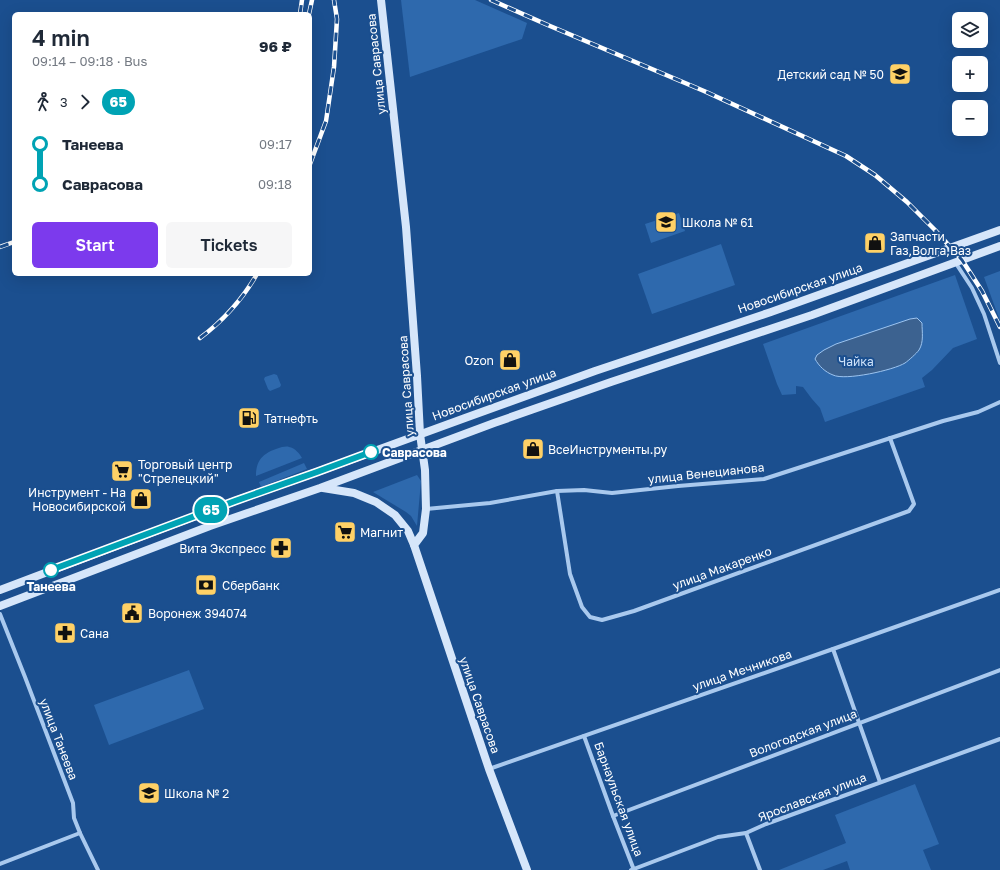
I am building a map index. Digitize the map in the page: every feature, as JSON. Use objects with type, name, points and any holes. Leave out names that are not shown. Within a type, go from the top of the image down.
[{"type":"main road","name":"улица Саврасова","points":[[381,0],[406,227],[420,434],[425,470],[426,509],[423,533],[414,545],[489,769],[526,870]]},
{"type":"main road","name":"Новосибирская улица","points":[[0,590],[235,501],[595,371],[771,312],[1000,230]]},
{"type":"main road","points":[[0,606],[210,526],[320,488],[494,423],[812,315],[1000,246]]},
{"type":"main road","points":[[320,488],[354,493],[376,502],[395,515],[408,531],[414,545]]},
{"type":"street","points":[[955,262],[972,288],[984,314],[1000,363]]},
{"type":"street","name":"улица Венецианова","points":[[426,509],[490,503],[557,491],[584,490],[612,493],[764,479],[943,421],[978,412],[1000,402]]},
{"type":"street","name":"улица Макаренко","points":[[557,491],[570,574],[582,607],[590,617],[602,620],[634,611],[908,511],[914,504],[890,438]]},
{"type":"street","name":"улица Мечникова","points":[[489,769],[1000,590]]},
{"type":"street","name":"улица Танеева","points":[[0,614],[26,677],[73,803],[74,818],[98,870]]},
{"type":"street","points":[[833,649],[880,782]]},
{"type":"street","name":"Вологодская улица","points":[[613,816],[1000,670]]},
{"type":"street","name":"Барнаульская улица","points":[[584,736],[633,870]]},
{"type":"street","name":"Ярославская улица","points":[[633,870],[718,837],[746,833],[766,824],[1000,739]]},
{"type":"street","points":[[0,864],[80,833]]},
{"type":"street","points":[[746,833],[760,870]]},
{"type":"green space","points":[[401,0],[475,0],[527,23],[522,39],[410,77]]},
{"type":"green space","points":[[679,213],[685,231],[651,243],[645,224]]},
{"type":"green space","points":[[721,244],[735,285],[652,314],[638,274]]},
{"type":"green space","points":[[1000,271],[1000,321],[984,277]]},
{"type":"green space","name":"Чайка","points":[[955,275],[977,339],[953,348],[932,370],[922,378],[925,387],[825,422],[820,408],[803,387],[796,386],[796,394],[782,395],[763,344]]},
{"type":"green space","points":[[274,374],[277,375],[281,385],[280,387],[270,391],[264,379],[265,377]]},
{"type":"green space","points":[[282,447],[293,449],[299,453],[302,458],[256,476],[256,470],[260,460],[271,451]]},
{"type":"green space","points":[[304,463],[307,469],[261,487],[259,482]]},
{"type":"green space","points":[[417,475],[421,481],[417,526],[411,516],[406,512],[373,492]]},
{"type":"green space","points":[[189,670],[204,709],[109,745],[94,705]]},
{"type":"green space","points":[[915,784],[939,844],[923,850],[931,870],[850,870],[847,861],[823,870],[779,870],[846,843],[835,815]]},
{"type":"shaded area","points":[[917,318],[922,323],[921,347],[910,359],[899,366],[869,374],[848,377],[830,374],[820,366],[815,359],[817,355],[824,350],[836,344]]},
{"type":"railway","points":[[300,12],[302,0]]},
{"type":"railway","points":[[309,12],[312,0]]},
{"type":"railway","points":[[312,159],[326,121],[334,67],[337,19],[334,0]]},
{"type":"railway","points":[[491,0],[704,91],[846,156],[875,175],[907,202],[935,230],[962,260],[982,291],[1000,327]]},
{"type":"railway","points":[[0,247],[12,243]]},
{"type":"railway","points":[[200,338],[232,309],[256,276]]},
{"type":"bus line","name":"65","points":[[51,570],[371,452]]},
{"type":"place","name":"Детский сад № 50","points":[[900,74]]},
{"type":"place","name":"Школа № 61","points":[[666,222]]},
{"type":"place","name":"Запчасти Газ,Волга,Ваз","points":[[875,243]]},
{"type":"place","name":"Ozon","points":[[510,360]]},
{"type":"place","name":"Татнефть","points":[[249,418]]},
{"type":"place","name":"ВсеИнструменты.ру","points":[[533,449]]},
{"type":"place","name":"Саврасова","points":[[371,452]]},
{"type":"place","name":"Торговый центр \"Стрелецкий\"","points":[[122,471]]},
{"type":"place","name":"Инструмент - На Новосибирской","points":[[141,499]]},
{"type":"place","name":"Магнит","points":[[345,532]]},
{"type":"place","name":"Вита Экспресс","points":[[281,548]]},
{"type":"place","name":"Танеева","points":[[51,570]]},
{"type":"place","name":"Сбербанк","points":[[206,585]]},
{"type":"place","name":"Воронеж 394074","points":[[132,613]]},
{"type":"place","name":"Сана","points":[[65,633]]},
{"type":"place","name":"Школа № 2","points":[[149,793]]}]
